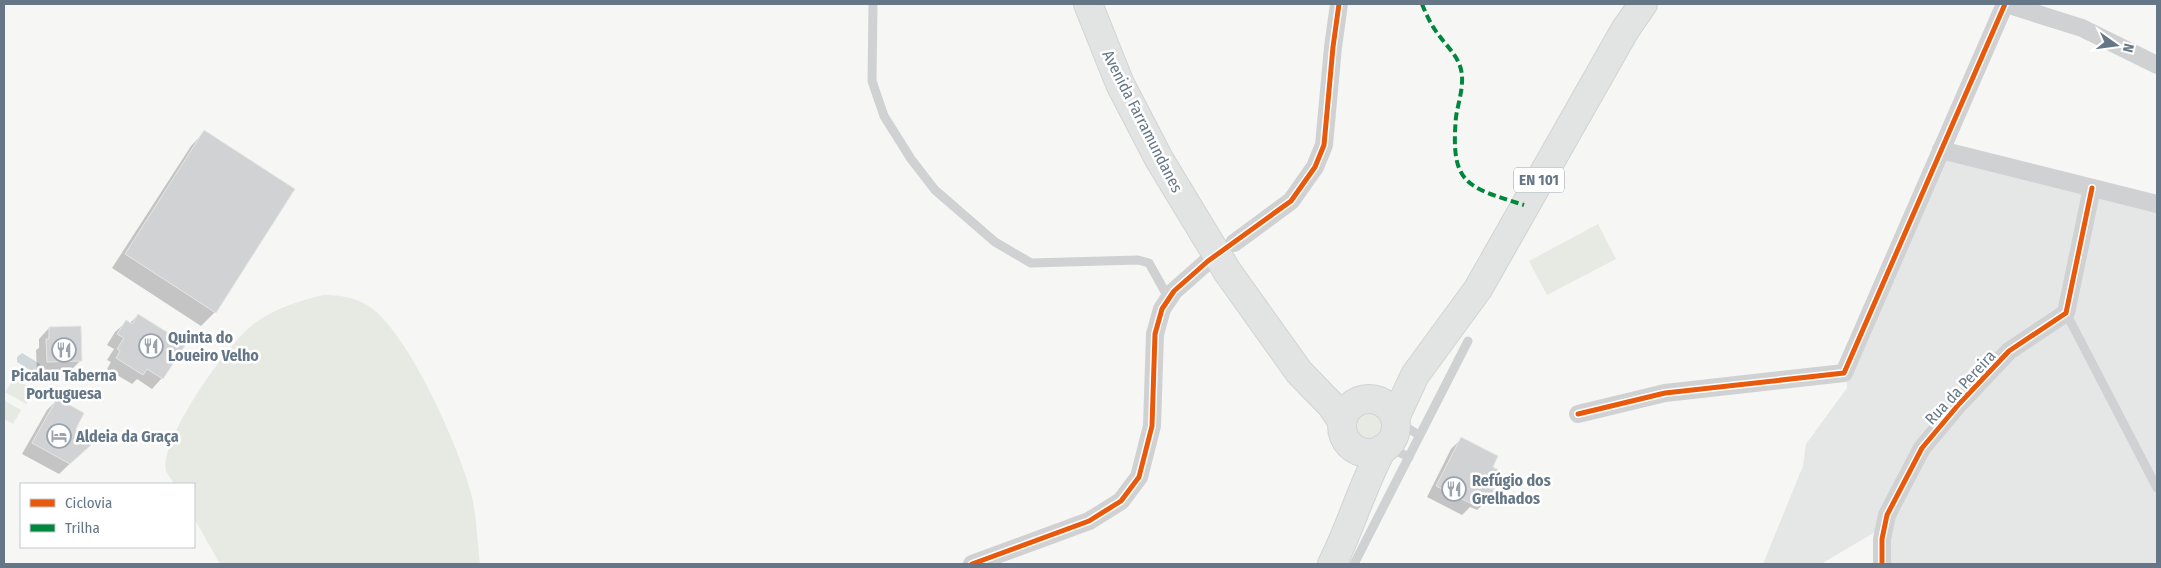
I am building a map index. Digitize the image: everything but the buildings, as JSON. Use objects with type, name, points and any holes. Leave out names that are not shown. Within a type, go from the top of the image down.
[{"type":"main road","name":"Avenida Farramundanes","points":[[1088,4],[1120,84],[1206,248],[1227,271],[1299,372],[1331,405],[1345,433]]},
{"type":"main road","name":"EN 101","points":[[1431,353],[1478,289],[1624,30],[1643,4]]},
{"type":"main road","points":[[1358,502],[1359,479],[1345,433],[1348,408],[1411,371],[1431,353]]},
{"type":"main road","points":[[1332,564],[1347,534],[1367,479],[1394,438],[1415,376],[1431,353]]},
{"type":"main road","points":[[1312,384],[1364,399],[1382,402],[1390,407],[1394,438]]},
{"type":"main road","points":[[1345,433],[1363,452],[1374,453],[1394,438]]},
{"type":"street","points":[[1234,243],[1290,201],[1315,167],[1324,145],[1333,47],[1340,4]]},
{"type":"street","points":[[1578,414],[1665,393],[1844,373],[2006,4],[2082,28],[2157,65]]},
{"type":"street","points":[[1941,150],[2157,204]]},
{"type":"street","points":[[2066,313],[2092,188]]},
{"type":"street","points":[[972,564],[1089,521],[1121,501],[1140,477],[1152,426],[1155,334],[1162,309],[1206,248]]},
{"type":"street","name":"Rua da Pereira","points":[[1882,564],[1882,539],[1887,515],[1922,448],[1958,404],[2009,352],[2066,313]]},
{"type":"lane","points":[[873,4],[872,81],[881,108],[911,159],[935,190],[995,242],[1031,263],[1144,261],[1149,263],[1169,299]]},
{"type":"lane","points":[[2066,313],[2157,488]]},
{"type":"lane","points":[[1419,435],[1468,341]]},
{"type":"lane","points":[[1394,438],[1419,435]]},
{"type":"lane","points":[[1394,438],[1419,435]]},
{"type":"lane","points":[[1354,564],[1394,438]]},
{"type":"shaded area","points":[[1939,155],[2157,207],[2157,564],[1877,564],[1877,531],[1821,564],[1763,564],[1803,466],[1806,444],[1847,388],[1846,371]]},
{"type":"shaded area","points":[[1598,224],[1616,259],[1547,295],[1529,261]]},
{"type":"shaded area","points":[[323,295],[335,295],[357,300],[367,305],[382,318],[398,338],[430,391],[465,473],[475,511],[480,564],[220,564],[195,520],[195,483],[173,483],[166,471],[167,457],[173,438],[196,395],[239,338],[250,327],[266,316],[304,300]]},
{"type":"shaded area","points":[[22,353],[40,364],[36,374],[17,362],[17,357]]},
{"type":"shaded area","points":[[14,378],[34,390],[26,404],[5,392]]},
{"type":"shaded area","points":[[4,400],[21,410],[13,424],[4,419]]},
{"type":"shaded area","points":[[1370,410],[1380,415],[1385,425],[1380,435],[1370,440],[1360,435],[1355,425],[1360,415]]},
{"type":"marked path","points":[[1422,4],[1433,27],[1453,53],[1461,70],[1462,86],[1456,117],[1455,140],[1456,157],[1460,170],[1466,180],[1476,187],[1524,205]]},
{"type":"cycle path","points":[[972,564],[1089,521],[1121,501],[1139,477],[1152,426],[1155,334],[1162,309],[1174,291],[1208,261],[1291,201],[1315,167],[1324,145],[1339,4]]},
{"type":"cycle path","points":[[1578,414],[1665,393],[1844,373],[2005,4]]},
{"type":"cycle path","points":[[1882,564],[1882,539],[1887,515],[1922,448],[1959,404],[2009,351],[2066,313],[2092,188]]},
{"type":"place","name":"Quinta do Loueiro Velho","points":[[151,346]]},
{"type":"place","name":"Picalau Taberna Portuguesa","points":[[64,350]]},
{"type":"place","name":"Aldeia da Graça","points":[[59,436]]},
{"type":"place","name":"Refúgio dos Grelhados","points":[[1454,489]]}]
